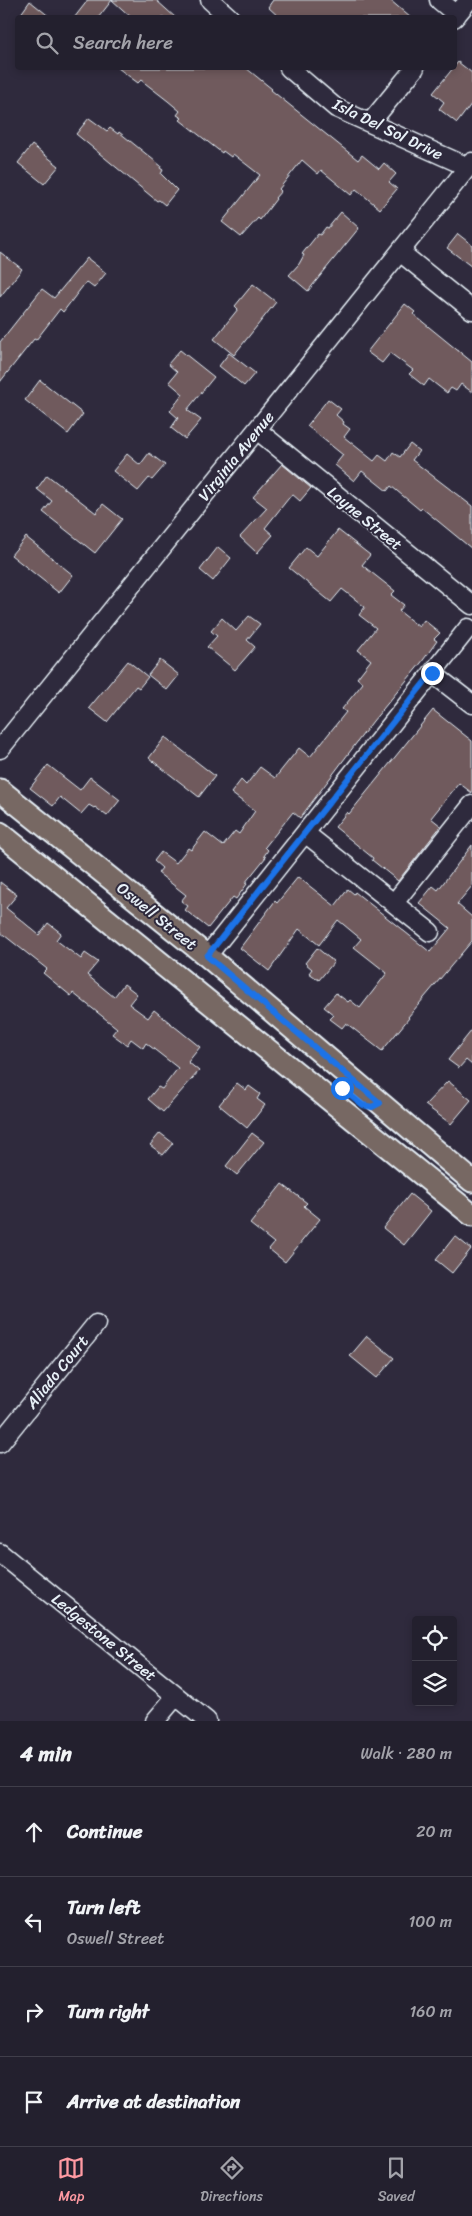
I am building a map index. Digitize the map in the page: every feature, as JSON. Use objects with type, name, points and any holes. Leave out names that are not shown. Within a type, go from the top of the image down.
[{"type":"main road","name":"Oswell Street","points":[[0,790],[207,956],[472,1181]]},
{"type":"main road","points":[[0,833],[472,1215]]},
{"type":"main road","points":[[245,1031],[342,1088],[363,1105],[372,1107],[380,1103]]},
{"type":"street","points":[[210,0],[227,15]]},
{"type":"street","points":[[439,0],[455,15]]},
{"type":"street","points":[[457,15],[469,0]]},
{"type":"street","name":"Isla Del Sol Drive","points":[[291,70],[336,108],[470,165]]},
{"type":"street","points":[[370,123],[413,70]]},
{"type":"street","name":"Virginia Avenue","points":[[0,749],[470,165]]},
{"type":"street","points":[[400,252],[472,310]]},
{"type":"street","name":"Layne Street","points":[[257,430],[472,605]]},
{"type":"street","points":[[207,956],[468,628]]},
{"type":"street","points":[[432,673],[472,704]]},
{"type":"street","points":[[394,903],[472,805]]},
{"type":"street","points":[[305,833],[430,932]]},
{"type":"street","name":"Aliado Court","points":[[0,1444],[96,1324]]},
{"type":"street","name":"Ledgestone Street","points":[[0,1553],[207,1721]]},
{"type":"street","points":[[155,1721],[176,1696]]},
{"type":"building","points":[[88,0],[112,0],[100,15],[76,15]]},
{"type":"building","points":[[112,0],[156,0],[173,15],[129,15]]},
{"type":"building","points":[[273,0],[390,0],[408,15],[277,15],[268,7]]},
{"type":"building","points":[[30,1],[47,15],[20,15]]},
{"type":"building","points":[[458,62],[472,73],[472,103],[457,123],[439,109],[444,102],[433,93],[452,70],[457,70]]},
{"type":"building","points":[[121,70],[248,70],[358,160],[362,155],[379,169],[384,163],[396,174],[389,182],[397,189],[380,209],[356,189],[351,195],[321,170],[318,174],[302,160],[279,189],[281,191],[260,220],[258,218],[241,237],[222,222],[260,175],[233,154],[231,157],[223,151],[222,153],[180,120],[182,118],[177,115],[180,111],[168,101],[141,80],[138,83]]},
{"type":"building","points":[[89,118],[107,131],[110,128],[118,134],[119,132],[161,166],[160,168],[163,170],[161,174],[177,190],[165,205],[159,200],[157,201],[76,134]]},
{"type":"building","points":[[32,145],[59,166],[44,184],[18,163]]},
{"type":"building","points":[[341,212],[359,228],[308,291],[289,275],[299,264],[304,255],[302,254],[318,234],[320,235],[326,227],[328,228]]},
{"type":"building","points":[[458,234],[472,245],[472,267],[447,248]]},
{"type":"building","points":[[0,252],[22,269],[0,297]]},
{"type":"building","points":[[87,258],[106,273],[94,288],[86,282],[63,312],[60,309],[36,340],[34,339],[0,382],[0,342],[42,289],[54,298]]},
{"type":"building","points":[[253,284],[276,302],[234,355],[214,339],[238,309],[235,306]]},
{"type":"building","points":[[405,304],[415,312],[413,314],[472,362],[472,392],[461,384],[456,391],[451,388],[447,393],[429,379],[424,386],[409,374],[413,370],[390,353],[382,363],[367,352]]},
{"type":"building","points":[[180,350],[214,377],[187,410],[201,420],[185,439],[171,428],[178,418],[170,411],[183,394],[169,382],[177,372],[168,364]]},
{"type":"building","points":[[229,353],[255,373],[244,386],[219,366]]},
{"type":"building","points":[[40,380],[83,414],[68,434],[25,400]]},
{"type":"building","points":[[328,399],[341,409],[336,415],[350,429],[344,437],[374,461],[379,455],[387,461],[393,452],[400,457],[410,444],[419,451],[412,460],[472,506],[472,549],[422,508],[420,510],[391,486],[387,491],[362,471],[354,481],[335,465],[343,455],[307,426]]},
{"type":"building","points":[[149,453],[165,465],[152,480],[149,478],[138,491],[113,471],[127,454],[140,465]]},
{"type":"building","points":[[282,464],[311,488],[300,501],[292,494],[265,528],[273,535],[257,553],[240,537],[267,508],[253,497]]},
{"type":"building","points":[[47,475],[96,513],[103,504],[122,519],[95,553],[43,512],[52,501],[37,489]]},
{"type":"building","points":[[338,530],[370,555],[362,565],[395,591],[391,595],[404,605],[399,611],[419,627],[424,620],[440,633],[434,639],[437,641],[421,663],[373,721],[300,818],[293,812],[265,847],[268,850],[264,856],[266,857],[245,883],[247,884],[236,899],[233,897],[208,928],[185,910],[188,906],[181,901],[186,895],[158,873],[162,868],[154,861],[161,852],[176,863],[188,848],[191,850],[205,832],[223,846],[235,831],[239,834],[255,811],[231,793],[241,780],[246,785],[260,767],[275,778],[299,748],[310,757],[346,712],[342,709],[363,683],[357,678],[371,660],[358,650],[376,628],[359,615],[365,607],[342,589],[331,602],[289,568],[306,547],[317,556]]},
{"type":"building","points":[[26,537],[73,575],[59,593],[11,555]]},
{"type":"building","points":[[218,547],[231,558],[213,581],[200,570]]},
{"type":"building","points":[[249,616],[260,624],[247,640],[255,647],[235,670],[207,647],[217,636],[211,631],[222,618],[236,631]]},
{"type":"building","points":[[160,660],[179,675],[167,690],[148,675]]},
{"type":"building","points":[[128,661],[148,677],[139,688],[136,686],[107,722],[89,708]]},
{"type":"building","points":[[433,710],[472,741],[472,793],[459,783],[431,818],[441,826],[398,881],[335,827],[347,812],[349,814]]},
{"type":"building","points":[[165,737],[215,776],[199,797],[149,758]]},
{"type":"building","points":[[48,765],[80,790],[90,777],[120,800],[107,816],[89,805],[81,814],[60,797],[53,806],[30,788]]},
{"type":"building","points":[[472,845],[472,886],[457,904],[472,917],[472,941],[382,1051],[346,1023],[342,1028],[330,1019],[334,1015],[324,1007],[336,993],[360,1008],[387,973],[354,947],[361,939],[338,920],[319,945],[299,929],[269,971],[240,948],[275,901],[277,903],[298,877],[335,906],[348,889],[354,894],[355,892],[430,952],[450,928],[419,903],[433,886],[438,890]]},
{"type":"building","points":[[0,882],[17,895],[6,908],[39,935],[48,923],[61,933],[56,940],[81,959],[85,953],[98,962],[87,975],[114,997],[124,984],[137,994],[129,1004],[148,1018],[154,1010],[200,1047],[188,1062],[199,1071],[163,1112],[148,1099],[158,1087],[162,1089],[178,1068],[146,1043],[143,1048],[131,1039],[127,1045],[112,1034],[117,1028],[73,993],[71,996],[43,973],[47,969],[0,932]]},
{"type":"building","points":[[317,948],[334,962],[319,980],[309,973],[312,969],[305,963]]},
{"type":"building","points":[[472,1030],[472,1065],[466,1060],[459,1068],[448,1060]]},
{"type":"building","points":[[448,1081],[471,1100],[451,1124],[425,1105]]},
{"type":"building","points":[[237,1083],[246,1090],[249,1086],[260,1094],[257,1099],[265,1105],[247,1128],[219,1105]]},
{"type":"building","points":[[160,1133],[173,1143],[163,1155],[150,1145]]},
{"type":"building","points":[[252,1133],[264,1142],[237,1175],[226,1166]]},
{"type":"building","points":[[282,1184],[307,1203],[304,1206],[320,1219],[285,1262],[269,1249],[274,1243],[250,1224]]},
{"type":"building","points":[[410,1194],[431,1211],[404,1245],[383,1228]]},
{"type":"building","points":[[455,1236],[471,1249],[452,1273],[436,1260]]},
{"type":"building","points":[[367,1336],[394,1358],[377,1378],[350,1356]]},
{"type":"route","points":[[342,1088],[363,1105],[372,1107],[380,1103],[207,956],[432,673]]}]
